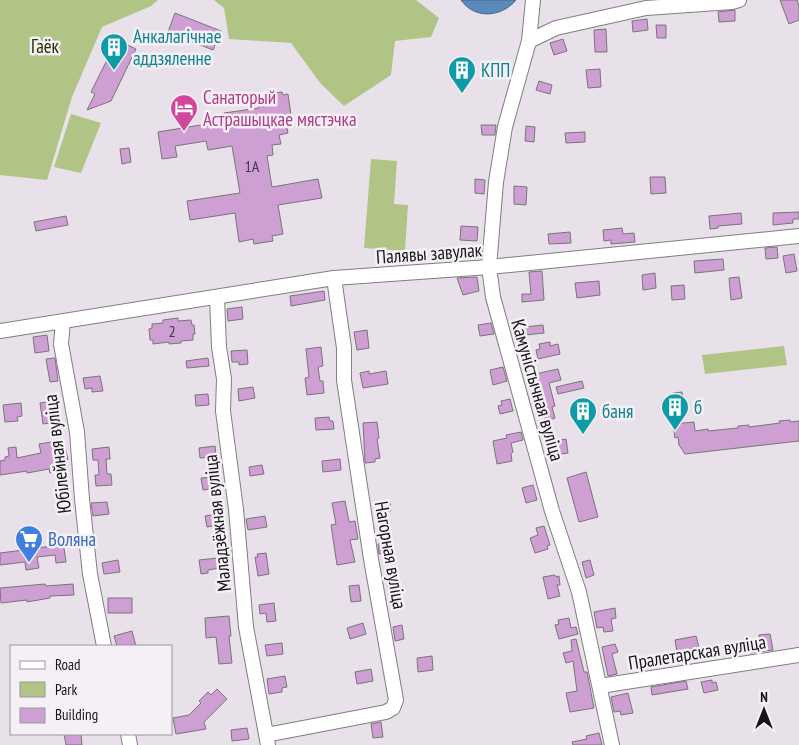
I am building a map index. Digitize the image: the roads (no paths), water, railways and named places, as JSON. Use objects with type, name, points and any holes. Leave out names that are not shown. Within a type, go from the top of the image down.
[{"type":"street","name":"Камуністычная вуліца","points":[[533,0],[529,41],[505,127],[500,154],[489,267],[493,297],[552,511],[578,592],[612,745]]},
{"type":"street","points":[[529,41],[556,28],[646,8],[739,0]]},
{"type":"street","name":"Палявы завулак","points":[[63,321],[334,278],[489,267],[799,236]]},
{"type":"street","name":"Нагорная вуліца","points":[[267,740],[386,712],[392,708],[396,700],[346,390],[344,348],[334,278]]},
{"type":"street","name":"Маладзёжная вуліца","points":[[217,297],[219,346],[224,379],[223,411],[236,509],[246,627],[267,740]]},
{"type":"street","points":[[0,330],[63,321]]},
{"type":"street","name":"Юбілейная вуліца","points":[[63,321],[61,344],[77,432],[90,574],[104,645]]},
{"type":"street","name":"Пралетарская вуліца","points":[[600,686],[799,655]]},
{"type":"water","points":[[461,0],[516,0],[503,10],[489,14],[474,11]]},
{"type":"place","name":"Анкалагічнае аддзяленне","points":[[114,71]]},
{"type":"place","name":"КПП","points":[[462,94]]},
{"type":"place","name":"Санаторый Астрашыцкае мястэчка","points":[[184,132]]},
{"type":"place","name":"б","points":[[675,431]]},
{"type":"place","name":"баня","points":[[583,435]]},
{"type":"place","name":"Воляна","points":[[29,563]]},
{"type":"park label","name":"Гаёк","points":[[45,46]]}]
